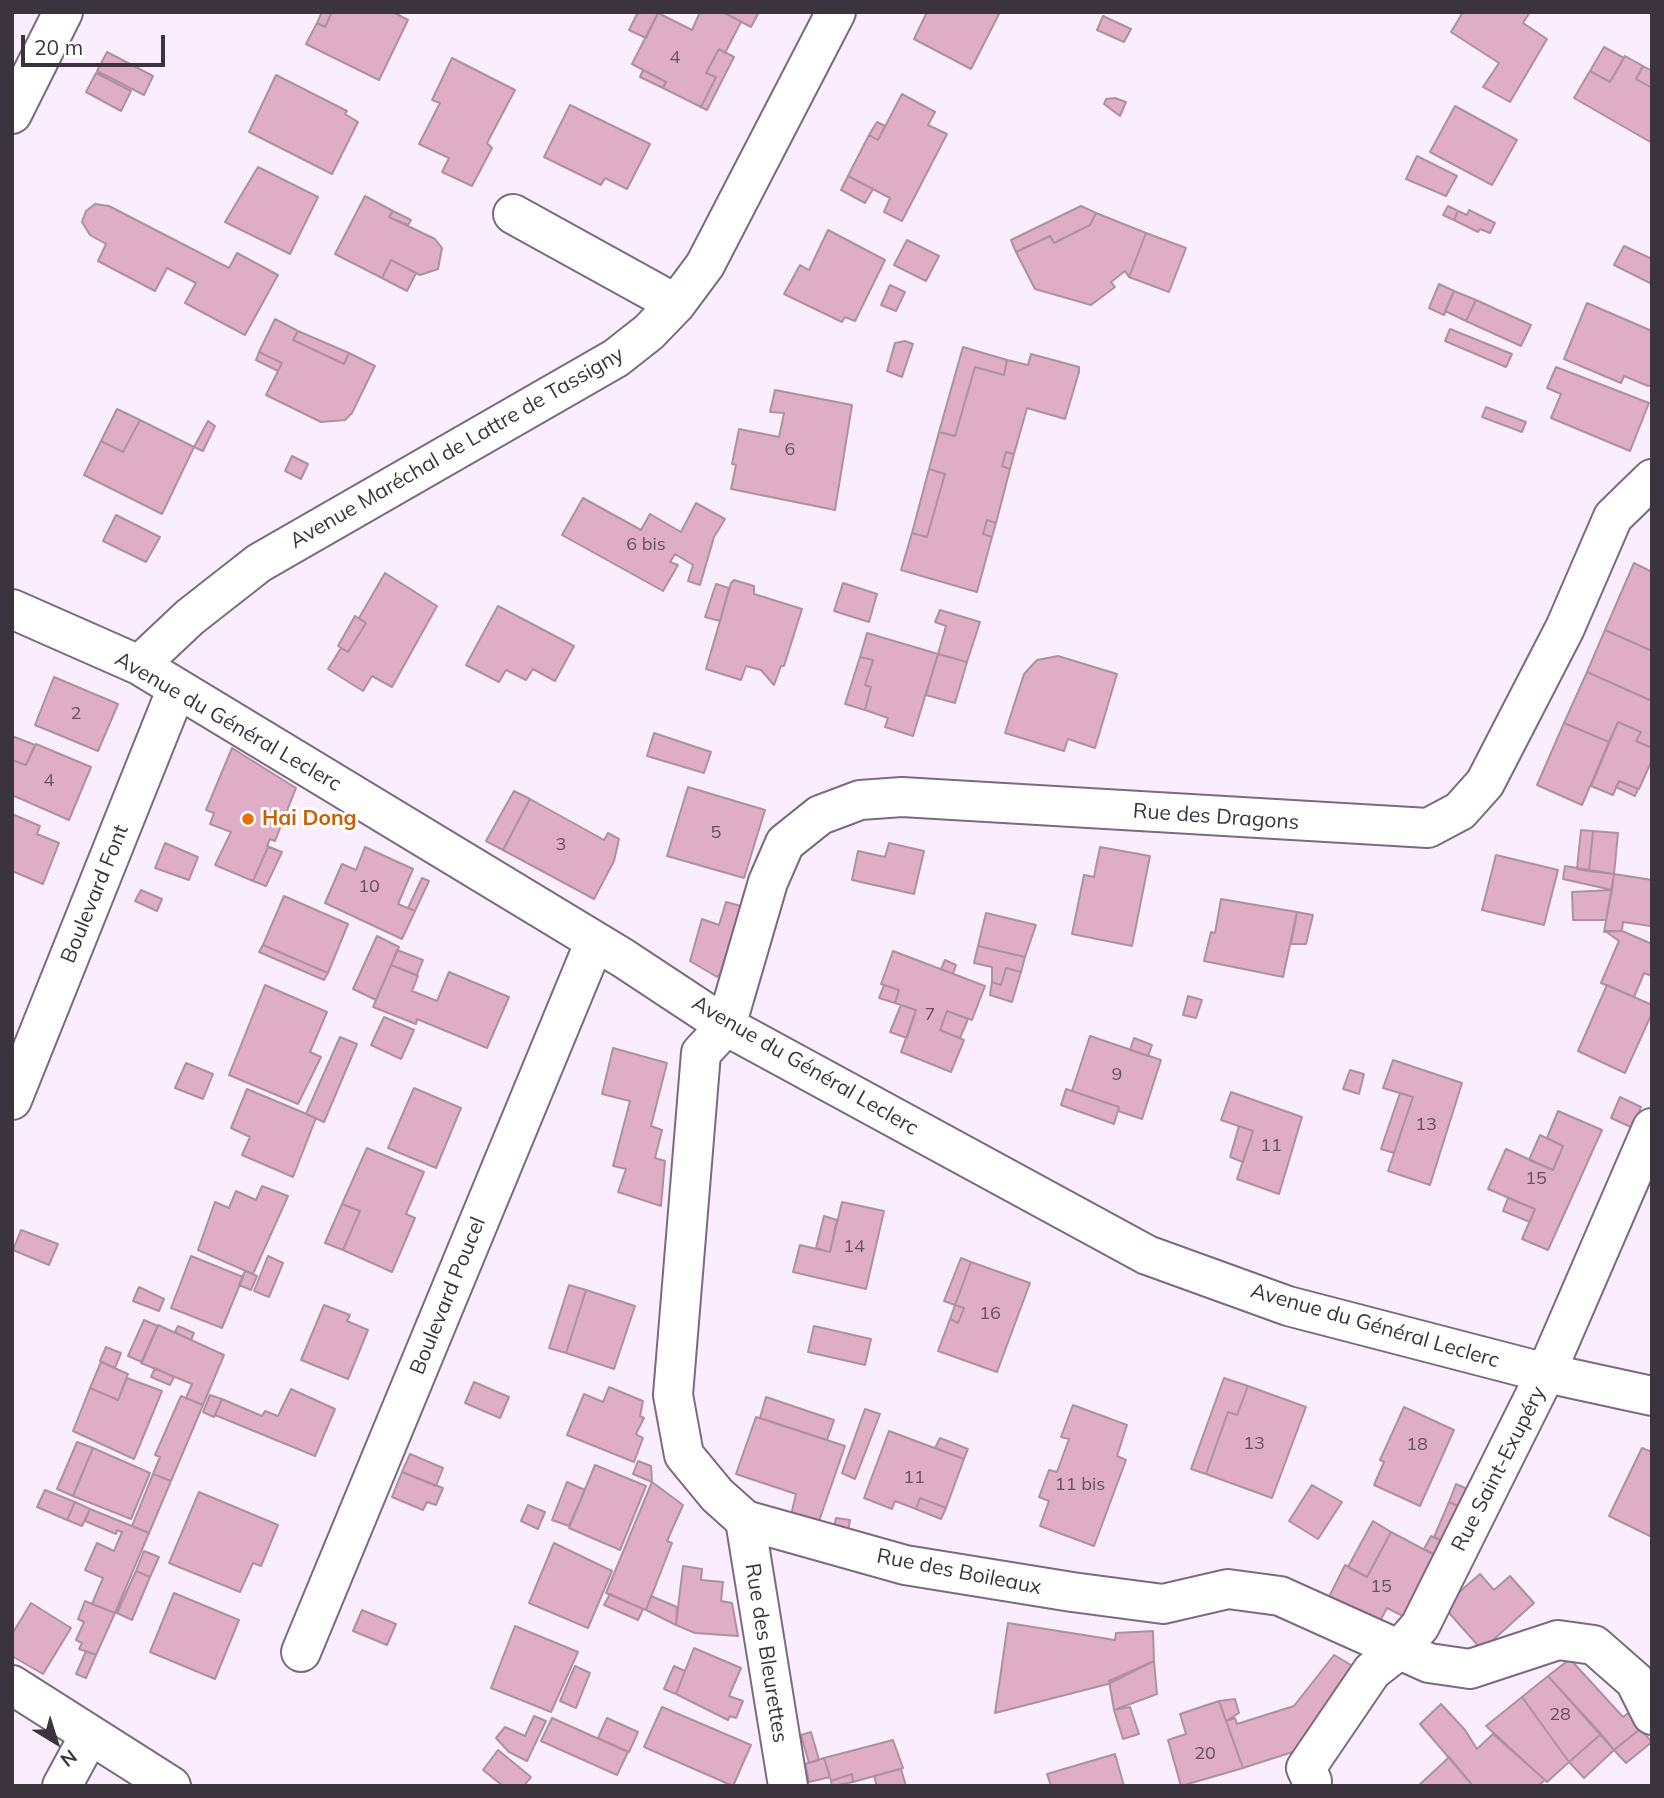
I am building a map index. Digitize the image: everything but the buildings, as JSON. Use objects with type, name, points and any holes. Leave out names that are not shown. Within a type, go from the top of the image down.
[{"type":"street","points":[[12,114],[63,12]]},
{"type":"street","name":"Avenue Maréchal de Lattre de Tassigny","points":[[139,666],[190,617],[259,563],[616,358],[649,332],[676,304],[705,265],[836,12]]},
{"type":"street","points":[[513,214],[676,304]]},
{"type":"street","name":"Rue des Dragons","points":[[726,1026],[768,882],[785,843],[820,815],[860,800],[902,797],[1428,828],[1460,811],[1485,783],[1565,628],[1613,517],[1652,479]]},
{"type":"street","name":"Avenue du Général Leclerc","points":[[12,609],[139,666],[595,941],[726,1026],[1147,1255],[1288,1306],[1546,1373],[1652,1396]]},
{"type":"street","name":"Boulevard Font","points":[[12,1100],[177,688]]},
{"type":"street","name":"Boulevard Poucel","points":[[301,1652],[595,941]]},
{"type":"street","name":"Rue des Boileaux","points":[[726,1026],[701,1053],[673,1395],[684,1455],[717,1495],[745,1520],[905,1565],[1072,1592],[1163,1604],[1228,1589],[1280,1596],[1429,1663],[1470,1668],[1558,1640],[1594,1645],[1635,1681],[1652,1715]]},
{"type":"street","name":"Rue Saint-Exupéry","points":[[1312,1781],[1306,1768],[1372,1671],[1399,1650],[1420,1626],[1546,1373],[1652,1128]]},
{"type":"street","name":"Rue des Bleurettes","points":[[745,1520],[788,1786]]},
{"type":"street","points":[[12,1685],[171,1786]]},
{"type":"street","points":[[62,1786],[89,1735]]},
{"type":"place","name":"Hai Dong","points":[[248,819]]}]
